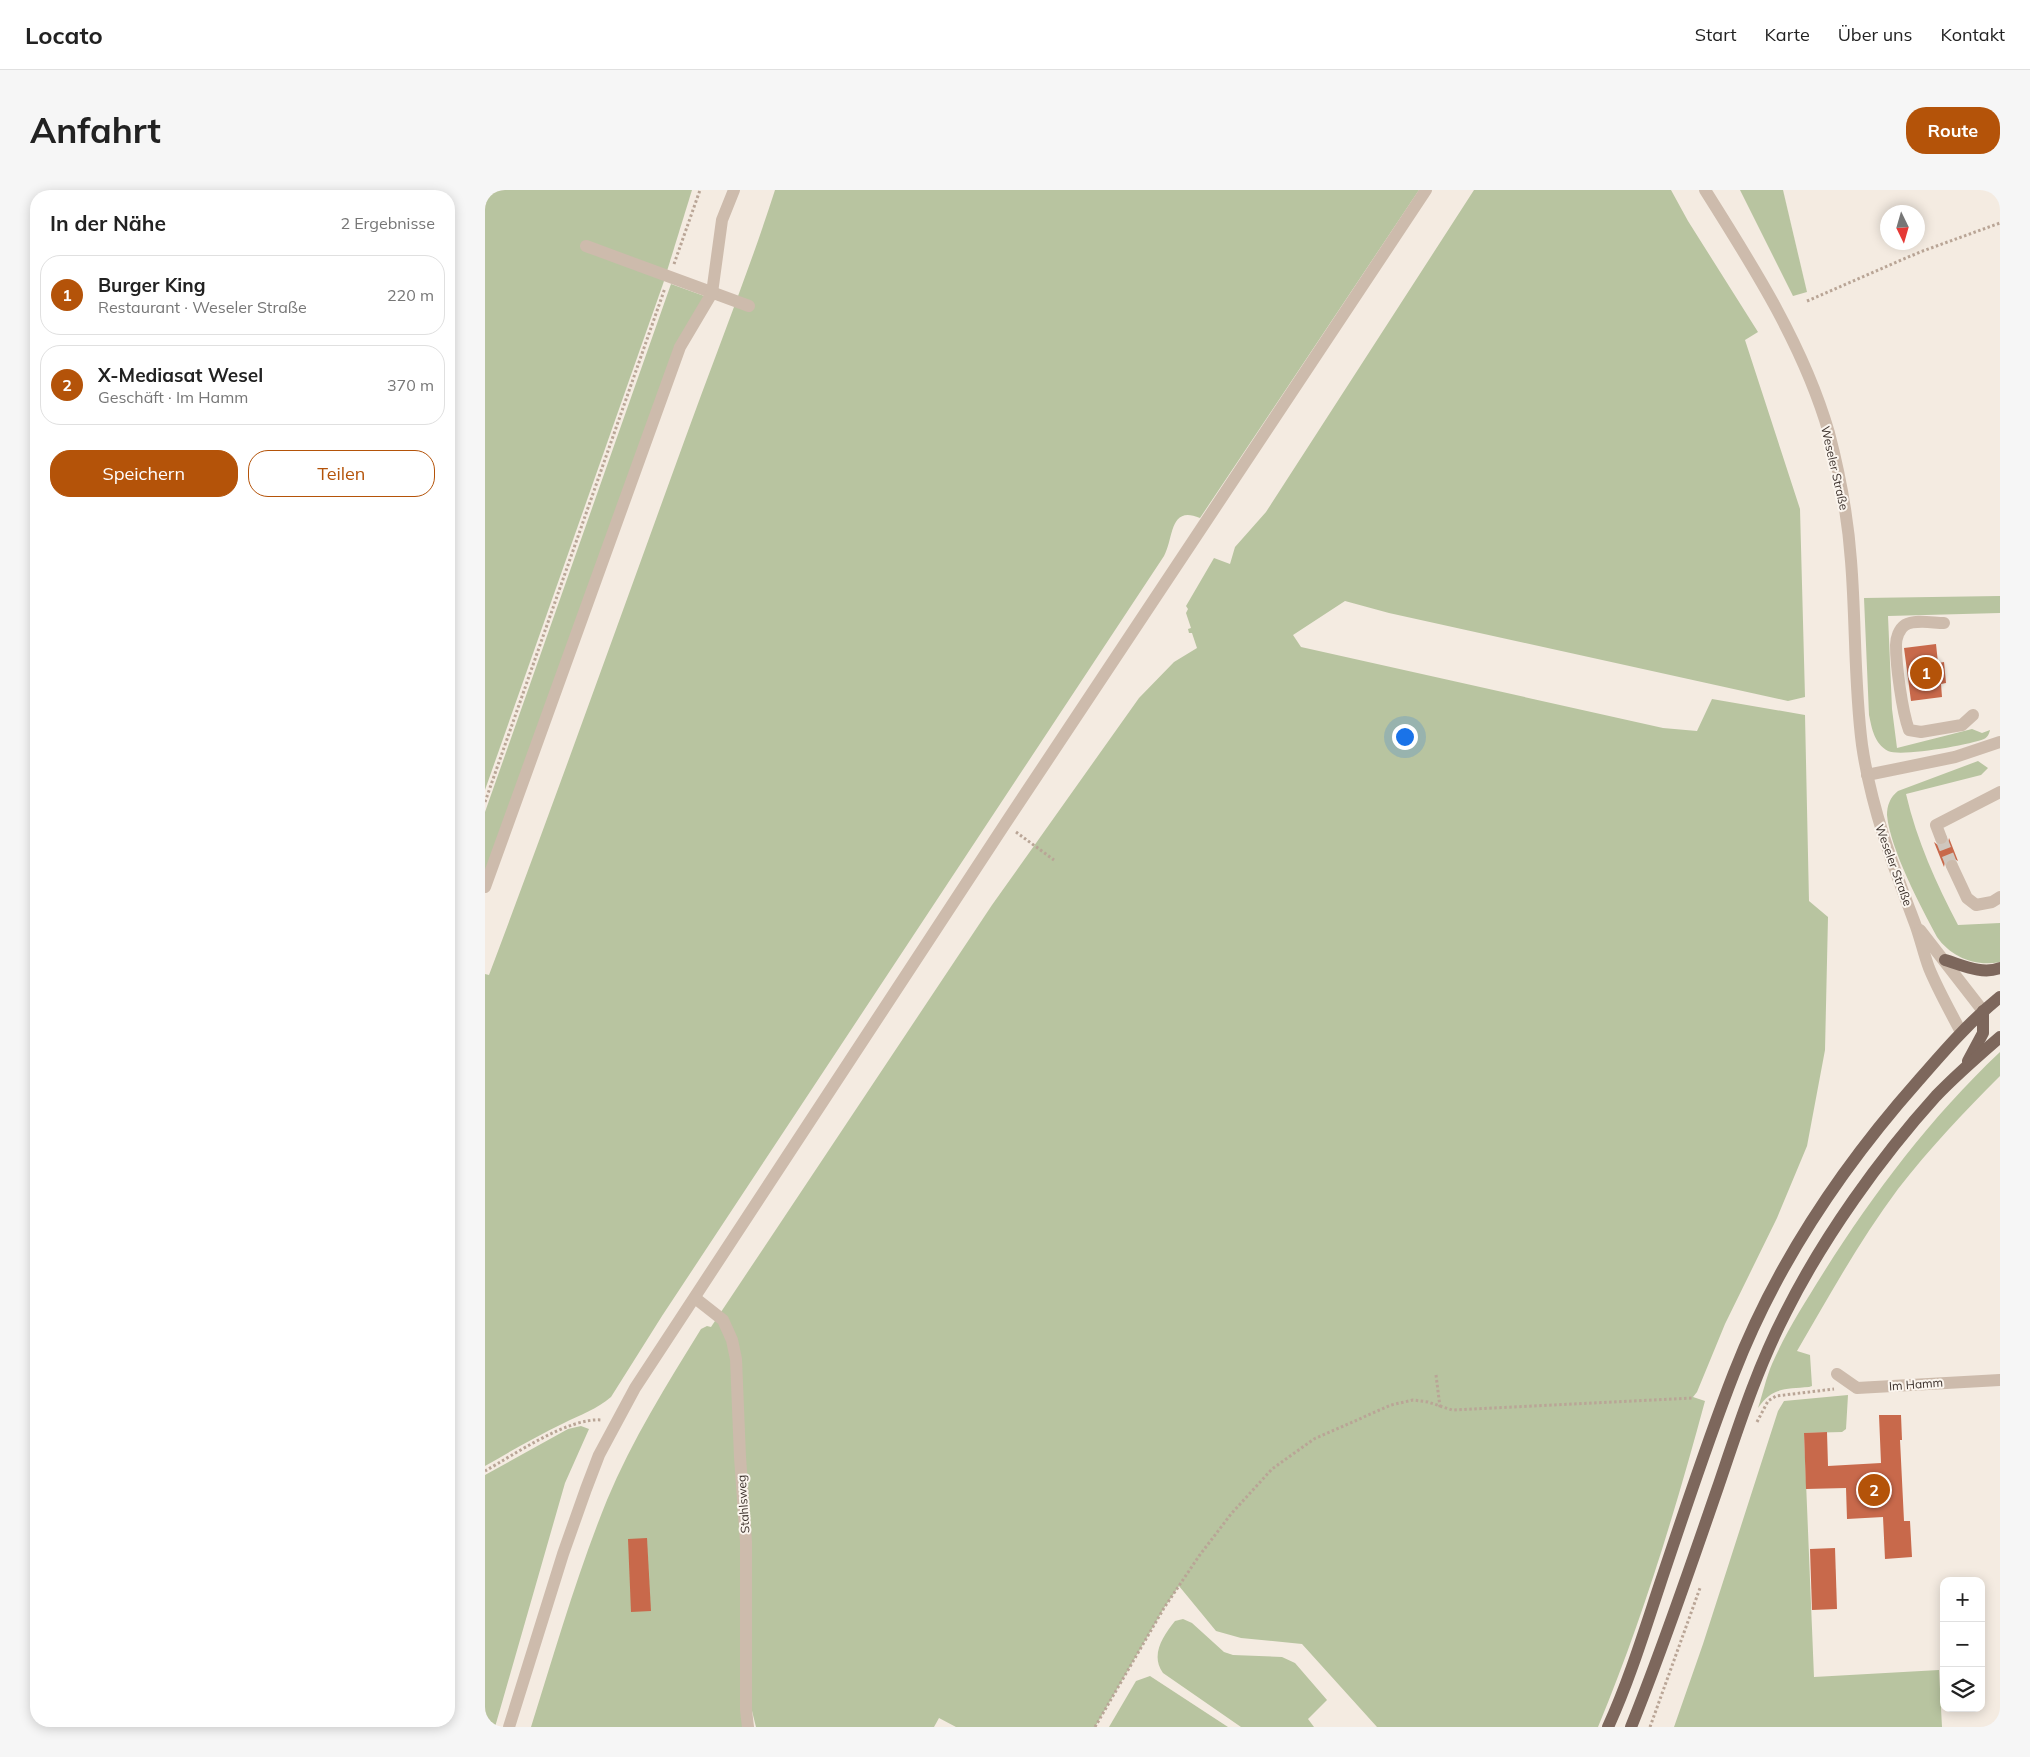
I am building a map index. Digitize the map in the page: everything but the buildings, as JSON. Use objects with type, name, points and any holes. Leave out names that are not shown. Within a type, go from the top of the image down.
[{"type":"main road","points":[[1945,960],[1981,970],[1993,971],[2000,968]]},
{"type":"main road","points":[[1608,1727],[1635,1659],[1686,1506],[1735,1372],[1774,1283],[1828,1195],[1861,1149],[1961,1032],[2000,997]]},
{"type":"main road","points":[[1965,1068],[1983,1033],[1983,1011]]},
{"type":"main road","points":[[1961,1032],[1983,1033],[2000,1030]]},
{"type":"main road","points":[[1631,1727],[1660,1655],[1751,1390],[1786,1312],[1842,1218],[1876,1170],[1918,1116],[1965,1068],[2000,1036]]},
{"type":"street","points":[[485,887],[680,347],[712,293],[722,220],[734,190]]},
{"type":"street","points":[[509,1727],[569,1537],[599,1456],[635,1388],[1005,824],[1426,190]]},
{"type":"street","name":"Weseler Straße","points":[[1705,190],[1778,313],[1801,357],[1829,433],[1842,492],[1851,559],[1857,697],[1867,775],[1878,822],[1929,967],[1961,1032]]},
{"type":"street","points":[[586,246],[749,306]]},
{"type":"street","points":[[1944,623],[1910,623],[1899,631],[1896,645],[1905,718],[1909,730],[1921,732],[1962,725],[1973,715]]},
{"type":"street","points":[[1867,775],[1955,758],[2000,742]]},
{"type":"street","points":[[1941,838],[1936,825],[2000,792]]},
{"type":"street","points":[[1952,866],[1967,898],[1976,905],[1992,902],[2000,897]]},
{"type":"street","name":"Weseler Straße","points":[[1915,924],[1983,1011]]},
{"type":"street","name":"Stahlsweg","points":[[695,1298],[723,1320],[733,1340],[737,1359],[740,1458],[746,1542],[746,1710],[748,1727]]},
{"type":"street","points":[[1837,1374],[1857,1388]]},
{"type":"street","name":"Im Hamm","points":[[1857,1388],[2000,1380]]},
{"type":"path","points":[[485,802],[700,190]]},
{"type":"path","points":[[1807,301],[1920,252],[2000,223]]},
{"type":"path","points":[[1005,824],[1054,860]]},
{"type":"path","points":[[1436,1376],[1439,1407]]},
{"type":"path","points":[[1754,1428],[1768,1401],[1776,1396],[1812,1390],[1857,1388]]},
{"type":"path","points":[[1095,1727],[1164,1608],[1231,1514],[1272,1469],[1314,1440],[1391,1405],[1413,1400],[1429,1402],[1439,1407],[1453,1410],[1693,1398]]},
{"type":"path","points":[[485,1471],[566,1426],[588,1420],[601,1420]]},
{"type":"path","points":[[1650,1727],[1701,1586]]},
{"type":"green space","points":[[485,190],[692,190],[663,284],[485,790]]},
{"type":"green space","points":[[775,190],[1419,190],[1200,518],[1190,515],[1183,516],[1174,525],[1164,556],[662,1316],[611,1397],[485,1466],[485,974],[489,975],[539,841],[743,284]]},
{"type":"green space","points":[[1474,190],[1671,190],[1688,221],[1758,332],[1745,340],[1800,509],[1805,697],[1788,701],[1389,613],[1345,601],[1293,635],[1301,647],[1663,728],[1697,731],[1712,699],[1805,715],[1809,901],[1828,917],[1825,1050],[1807,1146],[1777,1218],[1725,1324],[1697,1392],[1693,1397],[1705,1401],[1682,1484],[1643,1607],[1598,1727],[1377,1727],[1302,1644],[1241,1638],[1216,1631],[1179,1586],[1164,1608],[1095,1727],[956,1727],[939,1718],[934,1727],[756,1727],[751,1707],[740,1617],[740,1706],[744,1727],[531,1727],[576,1584],[607,1500],[639,1434],[688,1350],[701,1329],[707,1326],[711,1327],[992,905],[1139,698],[1174,662],[1197,648],[1192,633],[1189,633],[1188,629],[1191,628],[1186,613],[1188,609],[1186,606],[1214,558],[1230,564],[1235,547],[1266,512]]},
{"type":"green space","points":[[1740,190],[1783,190],[1807,292],[1793,296]]},
{"type":"green space","points":[[671,284],[707,297],[697,310],[485,874],[485,812]]},
{"type":"green space","points":[[2000,596],[2000,613],[1888,616],[1892,709],[1897,748],[1972,729],[1982,733],[1990,730],[1984,739],[1950,747],[1906,752],[1888,751],[1883,748],[1874,735],[1869,715],[1864,598]]},
{"type":"green space","points":[[1978,761],[1988,768],[1981,775],[1906,794],[1910,811],[1928,861],[1958,925],[2000,923],[2000,962],[1991,963],[1973,962],[1964,959],[1949,950],[1937,937],[1900,861],[1889,829],[1887,815],[1889,802],[1898,791]]},
{"type":"green space","points":[[2000,1052],[2000,1076],[1947,1131],[1898,1189],[1858,1248],[1797,1351],[1810,1355],[1812,1386],[1780,1390],[1769,1396],[1758,1408],[1770,1369],[1789,1329],[1861,1215],[1926,1130],[1974,1077]]},
{"type":"green space","points":[[1848,1395],[1846,1429],[1842,1432],[1804,1433],[1814,1677],[1939,1670],[1942,1727],[1674,1727],[1703,1644],[1778,1411],[1784,1401]]},
{"type":"green space","points":[[581,1426],[589,1429],[565,1483],[495,1727],[485,1727],[485,1475],[568,1429]]},
{"type":"green space","points":[[1183,1619],[1192,1623],[1224,1652],[1233,1655],[1282,1657],[1295,1663],[1327,1700],[1308,1719],[1314,1727],[1241,1727],[1163,1673],[1158,1659],[1160,1646],[1166,1633],[1175,1621]]},
{"type":"green space","points":[[1150,1676],[1228,1727],[1109,1727],[1136,1681]]},
{"type":"tunnel","points":[[1941,838],[1952,866]]},
{"type":"place","name":"Burger King","points":[[1926,673]]},
{"type":"place","name":"X-Mediasat Wesel","points":[[1874,1490]]}]
